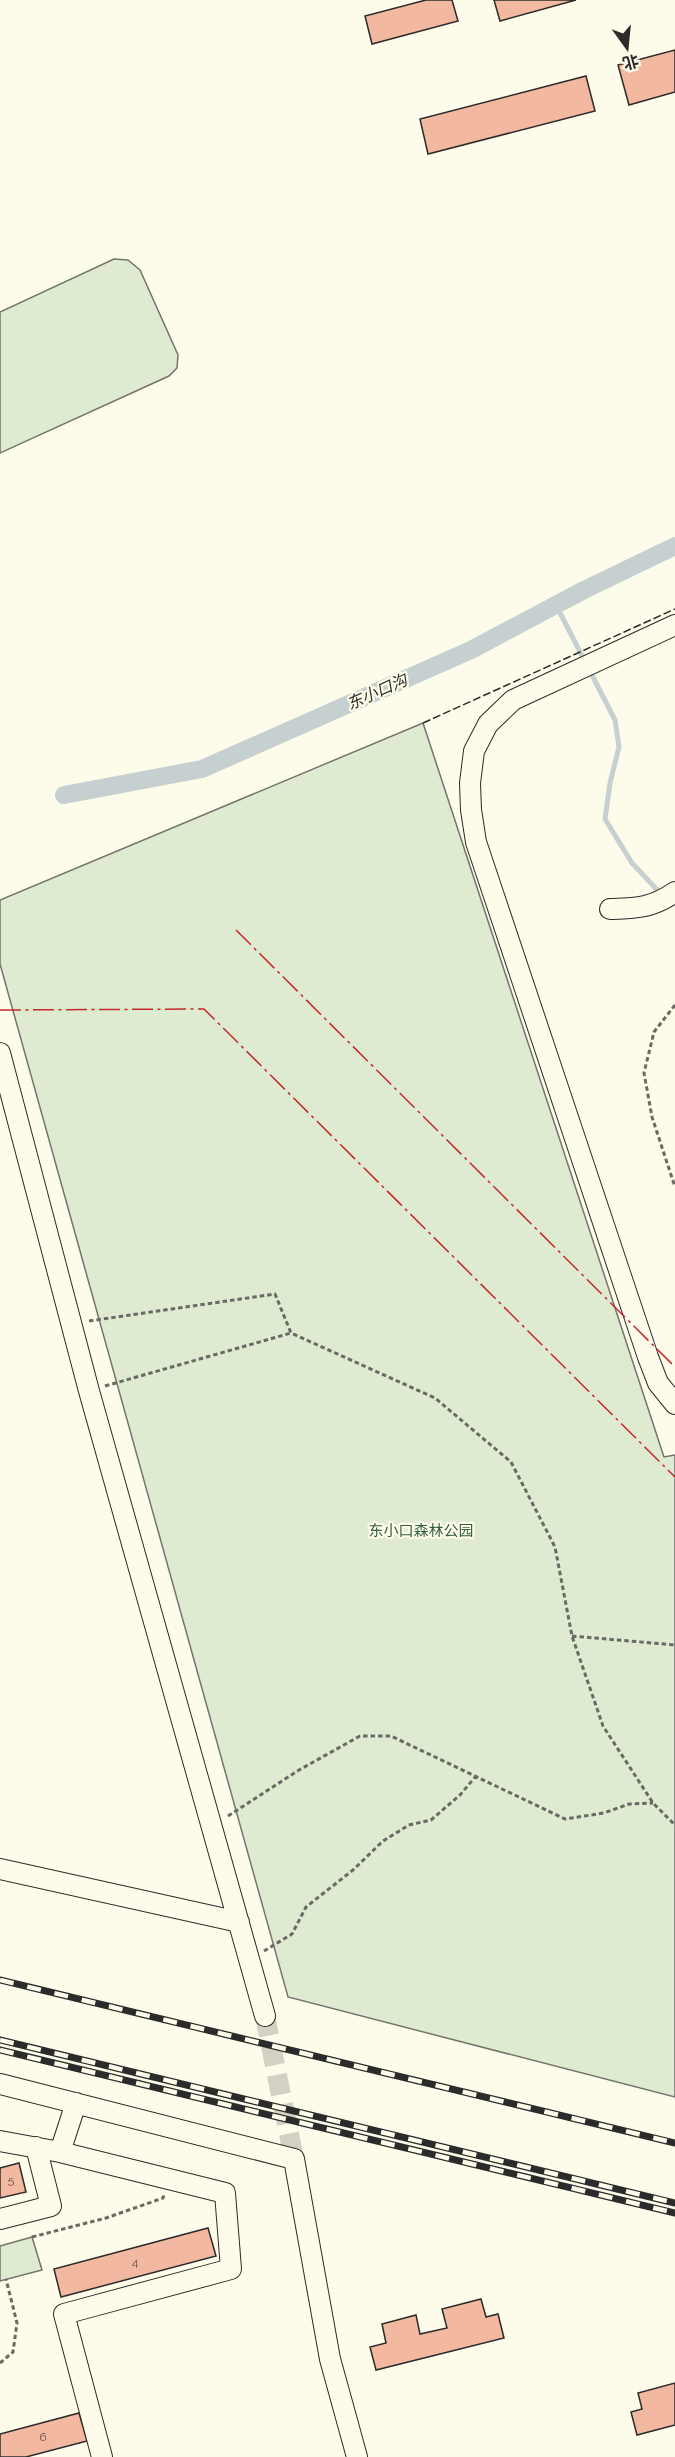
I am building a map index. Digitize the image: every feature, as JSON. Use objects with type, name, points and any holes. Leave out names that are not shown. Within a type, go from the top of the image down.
[{"type":"street","points":[[675,625],[513,700],[488,724],[474,751],[470,783],[476,842],[648,1357],[658,1383],[675,1404]]},
{"type":"street","points":[[610,909],[640,908],[669,896]]},
{"type":"street","points":[[0,1053],[89,1391],[265,2016]]},
{"type":"street","points":[[0,1869],[239,1922]]},
{"type":"street","points":[[0,2084],[294,2159],[330,2358],[357,2457]]},
{"type":"street","points":[[60,2152],[75,2103]]},
{"type":"street","points":[[0,2141],[60,2152],[225,2193],[231,2270],[64,2314],[102,2457]]},
{"type":"street","points":[[0,2219],[51,2206],[36,2147]]},
{"type":"path","points":[[675,1005],[654,1032],[644,1073],[652,1117],[675,1187]]},
{"type":"path","points":[[71,1323],[275,1294],[291,1333]]},
{"type":"path","points":[[89,1391],[291,1333],[435,1398],[511,1462],[555,1548],[572,1636],[603,1726],[653,1803],[675,1825]]},
{"type":"path","points":[[572,1636],[675,1645]]},
{"type":"path","points":[[212,1828],[299,1770],[360,1736],[391,1736],[477,1775],[565,1819],[604,1813],[629,1804],[653,1803]]},
{"type":"path","points":[[249,1959],[292,1934],[306,1907],[353,1870],[383,1841],[408,1825],[431,1820],[460,1795],[477,1775]]},
{"type":"path","points":[[32,2237],[106,2218],[163,2198],[169,2179]]},
{"type":"path","points":[[0,2363],[13,2352],[17,2323],[6,2279]]},
{"type":"green space","points":[[114,259],[128,260],[140,270],[178,355],[177,368],[169,376],[0,453],[0,312]]},
{"type":"green space","name":"东小口森林公园","points":[[423,723],[664,1457],[675,1455],[675,2097],[288,1997],[0,964],[0,900]]},
{"type":"green space","points":[[32,2237],[42,2270],[0,2281],[0,2246]]},
{"type":"building","points":[[426,0],[452,0],[458,21],[372,44],[365,16]]},
{"type":"building","points":[[494,0],[576,0],[500,21]]},
{"type":"building","points":[[675,50],[675,92],[629,105],[618,65]]},
{"type":"building","points":[[586,76],[595,111],[428,154],[420,119]]},
{"type":"building","points":[[19,2163],[26,2192],[0,2198],[0,2168]]},
{"type":"building","points":[[208,2228],[216,2256],[61,2297],[54,2269]]},
{"type":"building","points":[[481,2299],[486,2317],[498,2314],[504,2338],[376,2370],[370,2347],[386,2343],[382,2324],[416,2315],[420,2334],[447,2328],[442,2309]]},
{"type":"building","points":[[675,2383],[675,2425],[637,2435],[631,2412],[642,2409],[638,2393]]},
{"type":"building","points":[[79,2413],[87,2441],[26,2457],[0,2457],[0,2434]]},
{"type":"waterway","name":"东小口沟","points":[[64,795],[202,769],[471,650],[584,590],[675,546]]},
{"type":"waterway","points":[[556,605],[615,720],[619,747],[610,783],[605,819],[632,863],[662,895]]},
{"type":"tunnel","points":[[265,2016],[294,2159]]},
{"type":"railway","points":[[0,1980],[675,2143]]},
{"type":"railway","points":[[0,2040],[675,2203]]},
{"type":"railway","points":[[0,2050],[675,2213]]},
{"type":"fence","points":[[423,723],[675,609]]},
{"type":"power","points":[[236,930],[675,1367]]},
{"type":"power","points":[[0,1010],[204,1009],[675,1477]]}]
